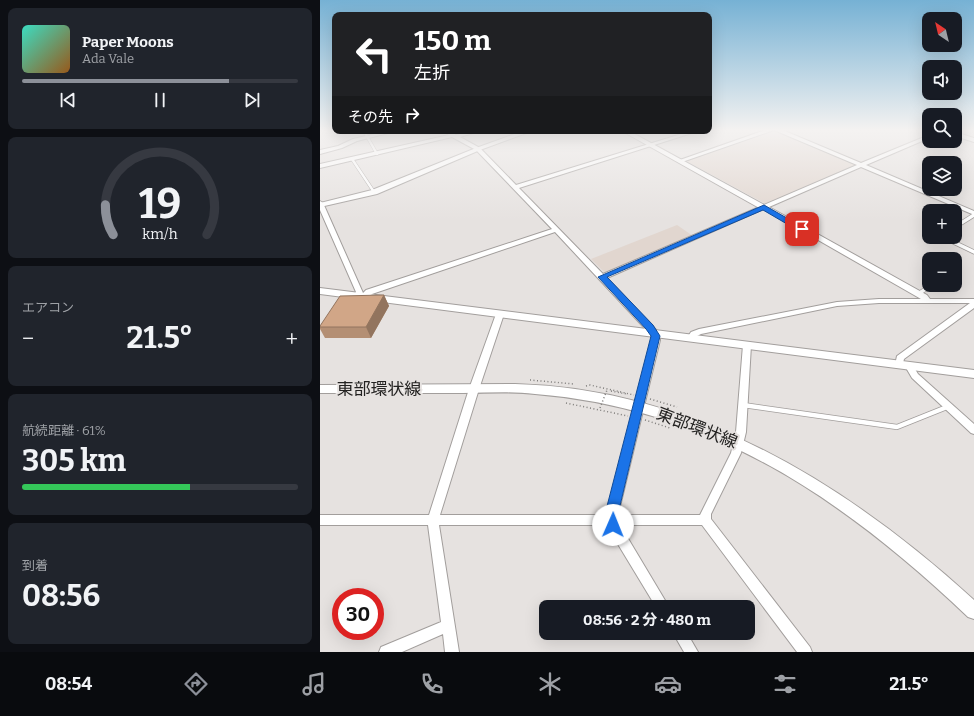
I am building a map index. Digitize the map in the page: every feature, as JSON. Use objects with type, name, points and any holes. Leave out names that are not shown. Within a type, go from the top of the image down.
[{"type":"street","points":[[320,166],[350,159]]},
{"type":"street","points":[[360,296],[360,292],[320,207],[321,204],[374,192],[453,159]]},
{"type":"street","points":[[488,159],[655,334],[656,340],[613,510],[612,520],[617,532],[659,600]]},
{"type":"street","points":[[515,187],[604,159]]},
{"type":"street","points":[[677,159],[927,300]]},
{"type":"street","points":[[680,161],[685,159]]},
{"type":"street","points":[[848,159],[974,214]]},
{"type":"street","points":[[602,277],[875,159]]},
{"type":"street","points":[[360,296],[556,230]]},
{"type":"street","points":[[320,291],[974,374]]},
{"type":"street","points":[[691,338],[694,334],[699,332],[837,304],[879,301],[974,301]]},
{"type":"street","points":[[974,304],[900,358],[914,376],[974,430]]},
{"type":"street","points":[[452,652],[447,626],[433,520],[474,389],[500,314]]},
{"type":"street","points":[[747,345],[739,443],[736,453],[706,514],[705,520],[805,652]]},
{"type":"street","name":"東部環状線","points":[[320,389],[542,390],[590,397],[639,407],[678,419],[739,443],[806,480],[886,534],[924,565],[974,611]]},
{"type":"street","points":[[320,520],[705,520]]},
{"type":"street","points":[[386,652],[447,626]]},
{"type":"street","points":[[684,640],[691,652]]},
{"type":"lane","points":[[352,159],[374,192]]},
{"type":"lane","points":[[962,222],[974,214]]},
{"type":"lane","points":[[957,244],[974,252]]},
{"type":"lane","points":[[918,294],[922,291]]},
{"type":"lane","points":[[742,405],[898,427],[947,407]]},
{"type":"path","points":[[600,408],[607,390],[627,394]]},
{"type":"path","points":[[561,402],[639,407],[677,406]]},
{"type":"path","points":[[643,419],[674,429]]},
{"type":"shaded area","points":[[845,159],[858,165],[766,204],[688,162],[688,160]]},
{"type":"shaded area","points":[[677,225],[693,236],[607,272],[604,272],[591,259]]},
{"type":"building","points":[[384,295],[366,327],[320,327],[340,296]]},
{"type":"route","points":[[613,525],[613,510],[656,336],[602,277],[764,207],[802,229]]}]
